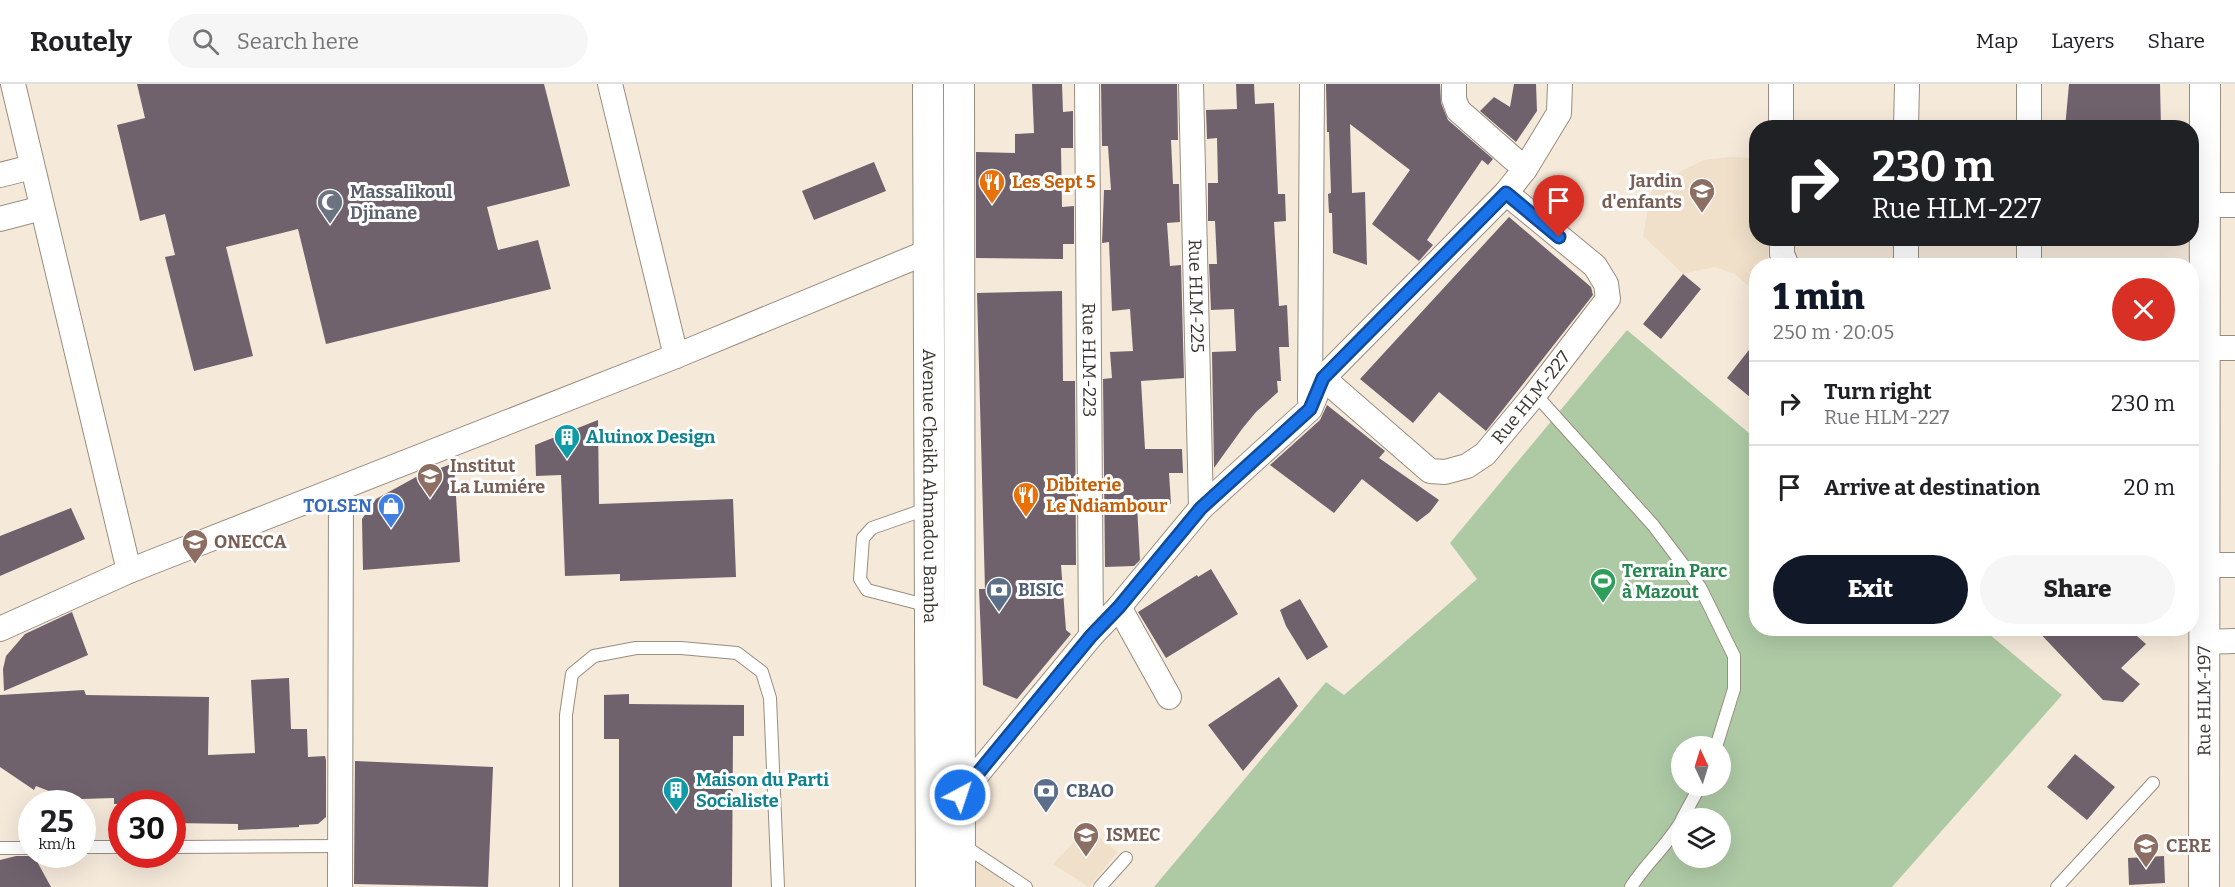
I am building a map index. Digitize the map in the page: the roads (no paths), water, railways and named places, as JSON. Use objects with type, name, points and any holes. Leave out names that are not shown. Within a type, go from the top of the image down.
[{"type":"street","points":[[13,84],[129,571]]},
{"type":"street","points":[[610,84],[676,356]]},
{"type":"street","name":"Avenue Cheikh Ahmadou Bamba","points":[[928,84],[931,887]]},
{"type":"street","name":"Avenue Cheikh Ahmadou Bamba","points":[[959,84],[960,887]]},
{"type":"street","name":"Rue HLM-223","points":[[1087,84],[1091,636]]},
{"type":"street","name":"Rue HLM-225","points":[[1191,84],[1201,508]]},
{"type":"street","points":[[1310,409],[1312,84]]},
{"type":"street","points":[[1454,84],[1454,99],[1458,110],[1525,169]]},
{"type":"street","points":[[960,795],[1091,636],[1119,607],[1201,508],[1310,409],[1323,378],[1506,193],[1525,169],[1559,113],[1560,84]]},
{"type":"street","points":[[1781,84],[1781,120]]},
{"type":"street","points":[[1906,84],[1906,120]]},
{"type":"street","points":[[2029,84],[2029,120]]},
{"type":"street","name":"Rue HLM-197","points":[[2204,887],[2205,84]]},
{"type":"street","points":[[0,175],[32,167]]},
{"type":"street","name":"Rue HLM-227","points":[[1323,378],[1430,471],[1445,472],[1467,466],[1485,454],[1535,394],[1608,299],[1606,284],[1595,266],[1506,193]]},
{"type":"street","points":[[2205,205],[2235,206]]},
{"type":"street","points":[[0,219],[42,208]]},
{"type":"street","points":[[0,629],[129,571],[676,356],[930,251]]},
{"type":"street","points":[[2205,348],[2235,348]]},
{"type":"street","points":[[340,887],[341,489]]},
{"type":"street","points":[[2204,565],[2235,565]]},
{"type":"street","points":[[1119,607],[1170,697]]},
{"type":"street","points":[[2204,642],[2235,641]]},
{"type":"lane","points":[[1535,394],[1653,525],[1700,587],[1734,656],[1734,689],[1719,736]]},
{"type":"lane","points":[[931,507],[872,528],[863,538],[860,579],[867,590],[931,607]]},
{"type":"lane","points":[[566,887],[566,715],[572,674],[594,656],[636,648],[681,648],[737,653],[762,672],[770,698],[778,887]]},
{"type":"lane","points":[[2057,887],[2153,783]]},
{"type":"lane","points":[[1631,887],[1642,869],[1671,839]]},
{"type":"lane","points":[[960,843],[1026,887]]},
{"type":"lane","points":[[186,847],[340,846]]},
{"type":"lane","points":[[0,848],[18,848]]},
{"type":"lane","points":[[1100,887],[1126,858]]},
{"type":"place","name":"Les Sept 5","points":[[992,205]]},
{"type":"place","name":"Jardin d'enfants","points":[[1702,214]]},
{"type":"place","name":"Massalikoul Djinane","points":[[330,225]]},
{"type":"place","name":"Aluinox Design","points":[[567,460]]},
{"type":"place","name":"Institut La Lumiére","points":[[430,499]]},
{"type":"place","name":"Dibiterie Le Ndiambour","points":[[1026,518]]},
{"type":"place","name":"TOLSEN","points":[[391,529]]},
{"type":"place","name":"ONECCA","points":[[195,565]]},
{"type":"place","name":"Terrain Parc à Mazout","points":[[1603,604]]},
{"type":"place","name":"BISIC","points":[[999,613]]},
{"type":"place","name":"Maison du Parti Socialiste","points":[[676,813]]},
{"type":"place","name":"CBAO","points":[[1046,814]]},
{"type":"place","name":"ISMEC","points":[[1086,858]]},
{"type":"place","name":"CERE","points":[[2146,869]]}]
